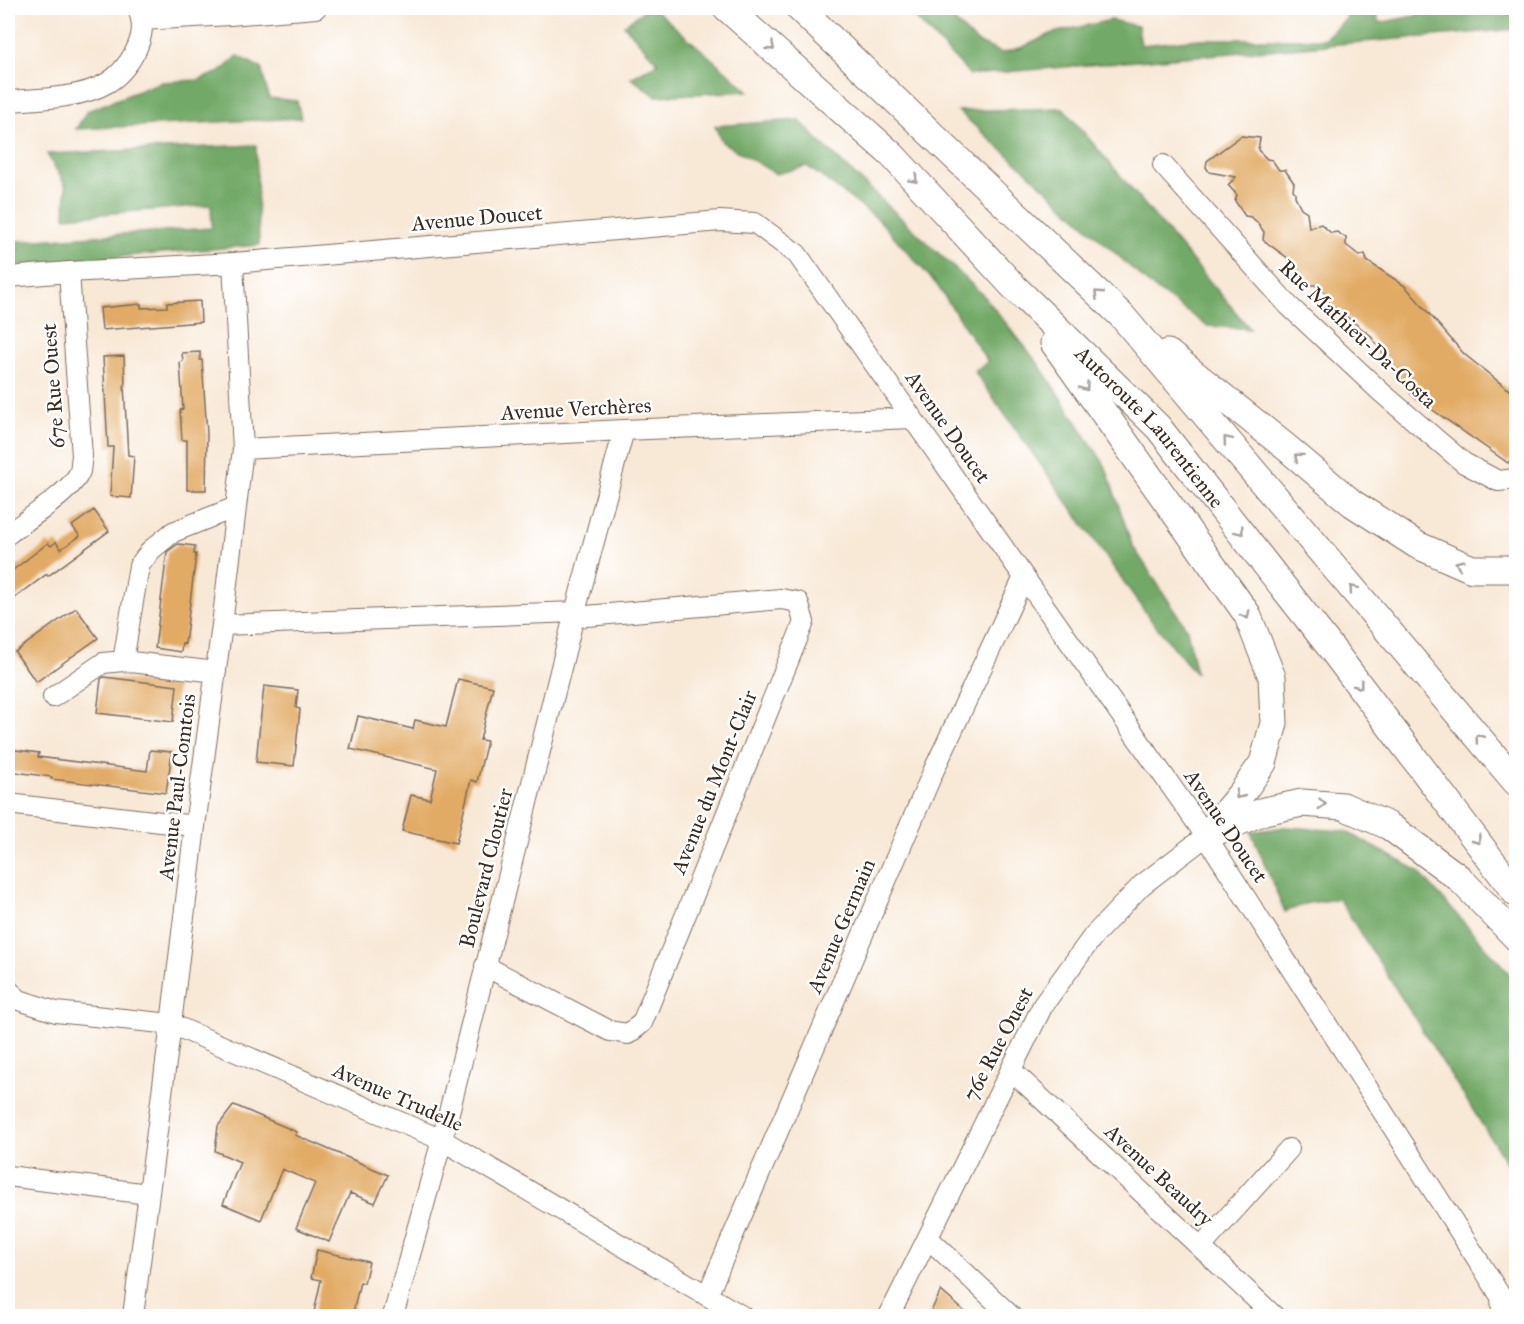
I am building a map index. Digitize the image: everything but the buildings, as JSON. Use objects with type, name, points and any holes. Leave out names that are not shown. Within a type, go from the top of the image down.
[{"type":"highway","name":"Autoroute Laurentienne","points":[[727,8],[892,155],[1015,288],[1158,427],[1331,648],[1516,893]]},
{"type":"highway","points":[[799,8],[1122,316],[1352,503],[1416,545],[1472,569],[1516,569]]},
{"type":"highway","points":[[1015,288],[1247,614],[1272,678],[1274,723],[1263,763],[1206,836]]},
{"type":"highway","points":[[1122,316],[1516,782]]},
{"type":"highway","points":[[1206,836],[1264,812],[1302,803],[1343,806],[1389,826],[1459,878],[1516,937]]},
{"type":"street","points":[[8,101],[51,98],[85,92],[108,83],[129,63],[141,40],[140,14],[230,15],[316,8]]},
{"type":"street","name":"Rue Mathieu-Da-Costa","points":[[1163,165],[1289,306],[1383,393],[1464,463],[1498,481],[1516,479]]},
{"type":"street","name":"Avenue Doucet","points":[[8,277],[232,263],[720,221],[755,223],[797,254],[1206,836],[1508,1307]]},
{"type":"street","name":"Avenue Paul-Comtois","points":[[133,1317],[243,449],[232,263]]},
{"type":"street","name":"67e Rue Ouest","points":[[8,534],[64,492],[74,482],[80,471],[82,456],[69,272]]},
{"type":"street","name":"Avenue Verchères","points":[[243,449],[912,418]]},
{"type":"street","name":"Boulevard Cloutier","points":[[393,1317],[442,1140],[624,430]]},
{"type":"street","points":[[123,661],[139,566],[151,550],[173,532],[236,507]]},
{"type":"street","name":"Avenue Germain","points":[[707,1296],[933,772],[1024,577]]},
{"type":"street","name":"Avenue du Mont-Clair","points":[[222,625],[575,615],[781,599],[798,602],[804,622],[642,1023],[628,1034],[610,1031],[485,966]]},
{"type":"street","points":[[53,697],[103,663],[123,661],[216,672]]},
{"type":"street","points":[[8,804],[195,826]]},
{"type":"street","name":"76e Rue Ouest","points":[[889,1317],[1043,1005],[1094,935],[1142,885],[1206,836]]},
{"type":"street","name":"Avenue Trudelle","points":[[8,990],[19,1000],[56,1012],[171,1024],[442,1140],[742,1317]]},
{"type":"street","name":"Avenue Beaudry","points":[[1011,1070],[1274,1317]]},
{"type":"street","points":[[1201,1247],[1289,1149]]},
{"type":"street","points":[[8,1176],[148,1194]]},
{"type":"street","points":[[928,1238],[1011,1317]]},
{"type":"green space","points":[[647,8],[653,8],[749,91],[656,96],[631,78],[658,63],[624,25]]},
{"type":"green space","points":[[906,8],[940,8],[977,42],[1002,53],[1023,47],[1053,33],[1111,20],[1138,26],[1141,45],[1199,39],[1324,39],[1347,18],[1342,8],[1375,8],[1379,23],[1419,15],[1414,8],[1516,8],[1516,29],[970,75]]},
{"type":"green space","points":[[238,56],[261,68],[269,98],[297,101],[301,118],[76,129],[87,111],[161,82],[198,80],[220,72]]},
{"type":"green space","points":[[1063,108],[1250,329],[1207,326],[1150,285],[958,111]]},
{"type":"green space","points":[[799,120],[985,297],[1037,362],[1105,465],[1132,545],[1187,629],[1196,674],[1151,620],[974,371],[988,362],[937,285],[879,220],[807,166],[776,174],[722,142],[715,126]]},
{"type":"green space","points":[[256,145],[259,245],[8,266],[8,242],[212,228],[211,205],[65,217],[66,186],[47,154]]},
{"type":"green space","points":[[1284,827],[1345,831],[1417,870],[1516,981],[1516,1178],[1339,899],[1308,903],[1285,912],[1251,832]]}]
